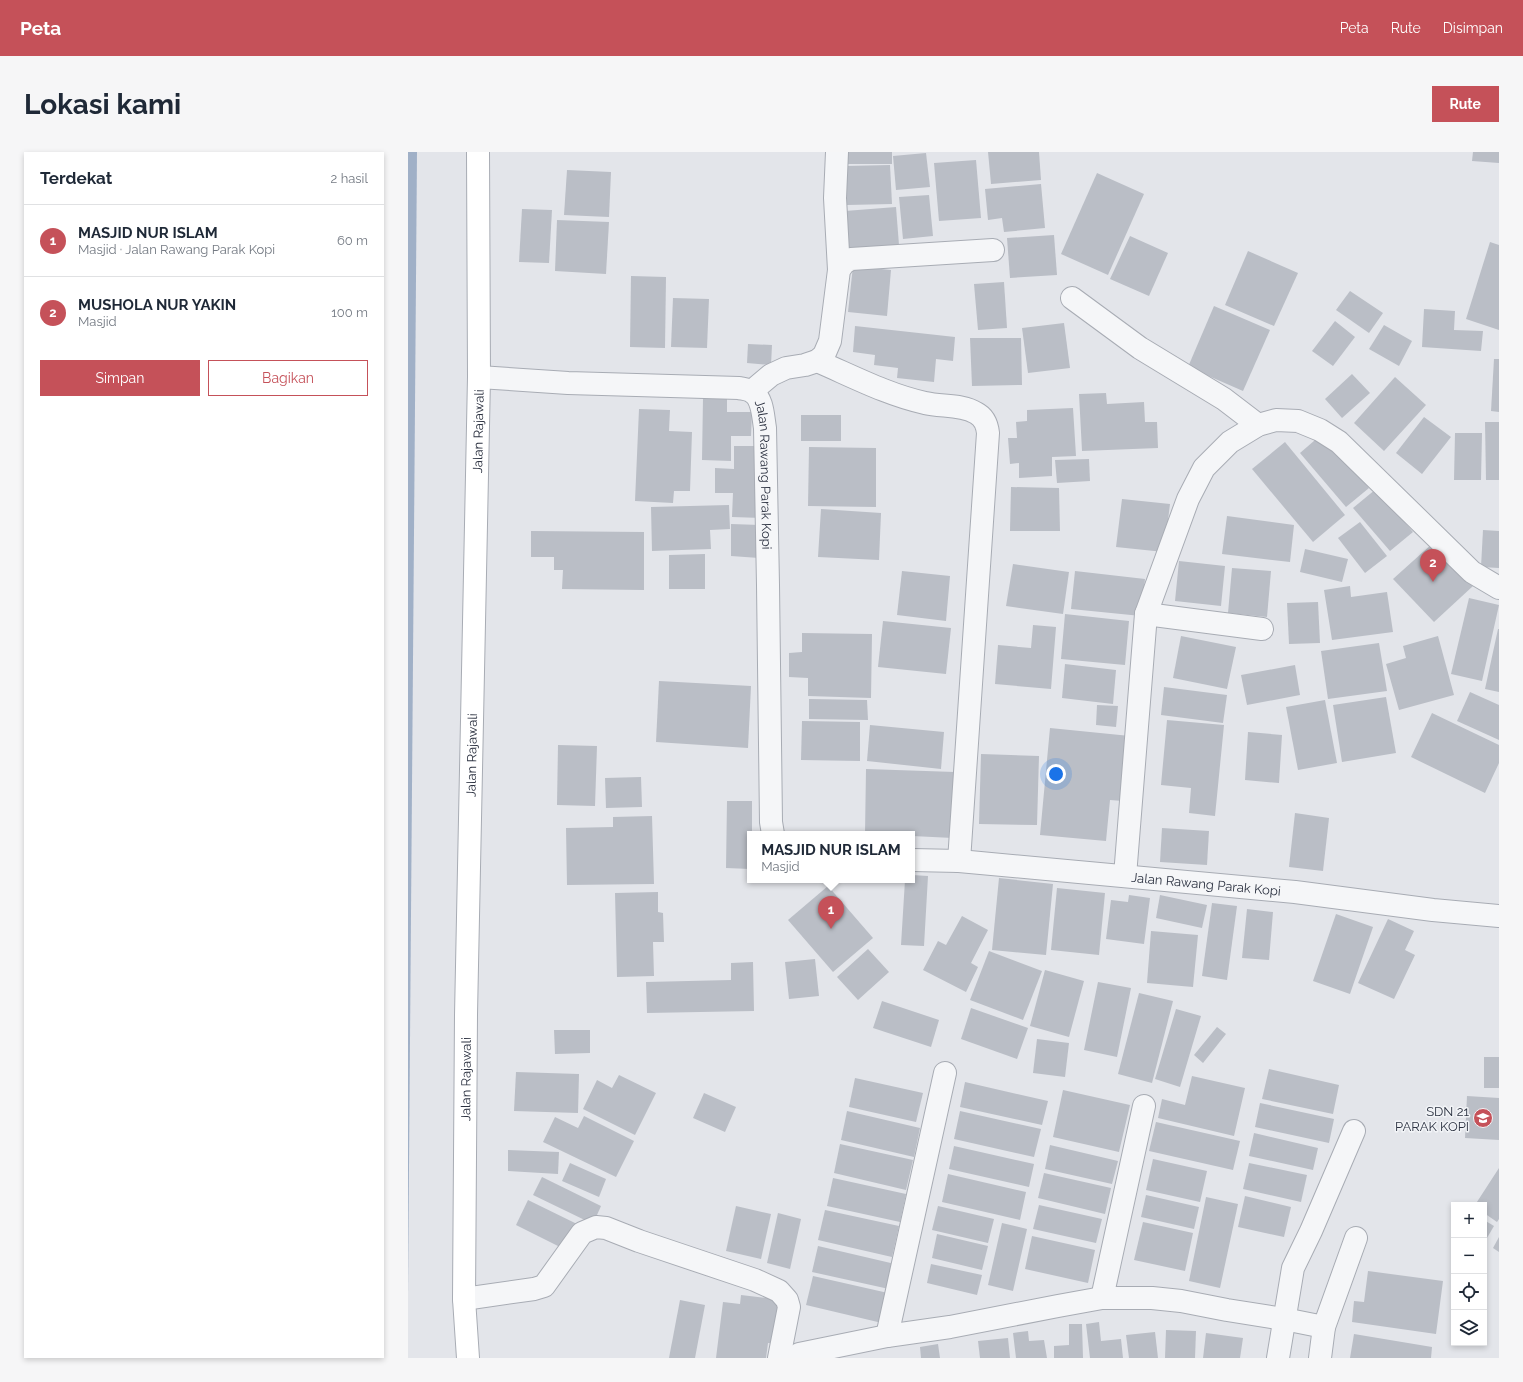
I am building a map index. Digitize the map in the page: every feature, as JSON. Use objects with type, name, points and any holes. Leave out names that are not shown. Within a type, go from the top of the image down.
[{"type":"street","name":"Jalan Rajawali","points":[[468,1358],[464,1299],[467,999],[479,377],[478,152]]},
{"type":"street","points":[[752,392],[771,375],[786,368],[805,365],[817,361],[824,355],[830,341],[839,270],[835,198],[836,152]]},
{"type":"street","points":[[839,270],[844,263],[851,259],[993,250]]},
{"type":"street","points":[[1072,298],[1140,348],[1224,399],[1258,425]]},
{"type":"street","points":[[817,361],[889,392],[926,403],[968,409],[983,417],[987,425],[959,861]]},
{"type":"street","name":"Jalan Rawang Parak Kopi","points":[[479,377],[568,383],[739,388],[752,392],[757,397],[762,407],[765,428],[771,822],[772,831]]},
{"type":"street","points":[[1126,876],[1146,614],[1188,499],[1204,468],[1230,442],[1258,425],[1276,420],[1298,421],[1320,430],[1339,442],[1472,572],[1499,588]]},
{"type":"street","points":[[1146,614],[1262,628]]},
{"type":"street","name":"Jalan Rawang Parak Kopi","points":[[915,860],[959,861],[1295,892],[1433,910],[1499,916]]},
{"type":"street","points":[[887,1336],[945,1073]]},
{"type":"street","points":[[1102,1298],[1144,1106]]},
{"type":"street","points":[[1278,1358],[1293,1268],[1311,1231],[1354,1131]]},
{"type":"street","points":[[464,1299],[534,1289],[544,1286],[582,1233],[596,1227],[606,1228],[639,1241],[755,1280],[779,1291],[787,1300],[789,1307],[789,1356],[887,1336],[950,1327],[1102,1298],[1152,1298],[1181,1301],[1324,1327]]},
{"type":"street","points":[[1320,1358],[1324,1327],[1356,1238]]},
{"type":"water","points":[[408,152],[417,152],[408,1295]]},
{"type":"building","points":[[842,152],[892,152],[892,164],[842,164]]},
{"type":"building","points":[[988,152],[1039,152],[1041,180],[991,184]]},
{"type":"building","points":[[1473,152],[1499,152],[1499,163],[1472,161]]},
{"type":"building","points":[[926,153],[930,187],[896,190],[893,156]]},
{"type":"building","points":[[976,160],[981,218],[939,221],[934,163]]},
{"type":"building","points":[[890,165],[892,204],[847,205],[846,166]]},
{"type":"building","points":[[567,170],[611,172],[609,217],[564,215]]},
{"type":"building","points":[[1097,173],[1144,194],[1108,275],[1061,254]]},
{"type":"building","points":[[1041,184],[1045,228],[1004,232],[1002,218],[988,220],[985,189]]},
{"type":"building","points":[[929,195],[933,236],[903,239],[899,197]]},
{"type":"building","points":[[896,207],[899,245],[848,250],[845,211]]},
{"type":"building","points":[[522,209],[552,210],[549,263],[519,262]]},
{"type":"building","points":[[557,220],[609,222],[606,274],[555,271]]},
{"type":"building","points":[[1054,235],[1057,275],[1010,278],[1007,238]]},
{"type":"building","points":[[1130,236],[1168,253],[1149,296],[1110,279]]},
{"type":"building","points":[[1490,242],[1499,245],[1499,330],[1466,319]]},
{"type":"building","points":[[1248,251],[1298,273],[1274,326],[1225,305]]},
{"type":"building","points":[[853,266],[891,270],[887,316],[848,312]]},
{"type":"building","points":[[631,276],[666,277],[665,348],[630,347]]},
{"type":"building","points":[[1004,282],[1007,328],[978,330],[974,284]]},
{"type":"building","points":[[1350,291],[1383,313],[1369,333],[1336,310]]},
{"type":"building","points":[[673,298],[709,299],[707,348],[671,347]]},
{"type":"building","points":[[1214,306],[1270,330],[1243,391],[1188,367]]},
{"type":"building","points":[[1424,309],[1455,311],[1454,330],[1483,331],[1481,351],[1422,347]]},
{"type":"building","points":[[1335,321],[1355,337],[1333,366],[1312,351]]},
{"type":"building","points":[[1064,323],[1070,368],[1028,373],[1022,328]]},
{"type":"building","points":[[1384,325],[1412,341],[1399,366],[1369,349]]},
{"type":"building","points":[[855,326],[955,337],[953,361],[936,359],[934,382],[897,378],[898,368],[874,365],[875,355],[853,352]]},
{"type":"building","points":[[970,338],[1021,338],[1022,385],[972,386]]},
{"type":"building","points":[[748,344],[772,345],[771,365],[747,363]]},
{"type":"building","points":[[1494,359],[1499,359],[1499,412],[1491,411]]},
{"type":"building","points":[[1352,374],[1370,393],[1342,418],[1325,399]]},
{"type":"building","points":[[1395,377],[1426,405],[1384,451],[1354,423]]},
{"type":"building","points":[[1106,393],[1107,404],[1144,402],[1145,422],[1157,422],[1158,448],[1082,451],[1079,394]]},
{"type":"building","points":[[703,398],[727,399],[727,412],[752,412],[751,436],[731,436],[731,461],[702,460]]},
{"type":"building","points":[[1073,408],[1076,456],[1052,457],[1052,476],[1019,478],[1019,463],[1010,464],[1008,438],[1017,438],[1016,422],[1027,421],[1027,410]]},
{"type":"building","points":[[639,409],[670,410],[669,431],[692,432],[690,491],[674,491],[673,503],[635,501]]},
{"type":"building","points":[[801,415],[841,415],[841,441],[801,441]]},
{"type":"building","points":[[1424,417],[1451,437],[1422,474],[1396,453]]},
{"type":"building","points":[[1485,422],[1499,422],[1499,480],[1486,480]]},
{"type":"building","points":[[1455,433],[1482,433],[1481,480],[1454,480]]},
{"type":"building","points":[[1322,434],[1369,488],[1346,507],[1300,453]]},
{"type":"building","points":[[1285,442],[1345,515],[1313,542],[1252,469]]},
{"type":"building","points":[[734,446],[760,446],[762,518],[732,517],[733,493],[715,493],[715,468],[734,469]]},
{"type":"building","points":[[809,447],[876,448],[876,507],[808,506]]},
{"type":"building","points":[[1089,459],[1090,481],[1057,483],[1055,460]]},
{"type":"building","points":[[1011,487],[1059,488],[1060,531],[1010,531]]},
{"type":"building","points":[[1376,489],[1413,532],[1390,551],[1353,508]]},
{"type":"building","points":[[1122,499],[1170,504],[1164,552],[1116,547]]},
{"type":"building","points":[[729,505],[730,529],[710,530],[711,549],[652,551],[651,507]]},
{"type":"building","points":[[821,509],[881,513],[879,560],[818,557]]},
{"type":"building","points":[[1227,516],[1294,525],[1290,562],[1222,554]]},
{"type":"building","points":[[1360,522],[1387,556],[1365,573],[1338,538]]},
{"type":"building","points":[[731,524],[760,525],[759,558],[731,556]]},
{"type":"building","points":[[1483,530],[1499,531],[1499,568],[1481,567]]},
{"type":"building","points":[[531,531],[644,532],[644,590],[562,589],[563,570],[554,570],[554,557],[531,557]]},
{"type":"building","points":[[1433,543],[1473,586],[1434,622],[1393,579]]},
{"type":"building","points":[[1305,549],[1348,559],[1342,582],[1300,572]]},
{"type":"building","points":[[705,554],[705,589],[669,589],[669,555]]},
{"type":"building","points":[[1179,561],[1225,566],[1221,606],[1175,601]]},
{"type":"building","points":[[1013,564],[1069,572],[1063,614],[1006,606]]},
{"type":"building","points":[[1232,568],[1271,571],[1267,617],[1228,613]]},
{"type":"building","points":[[902,571],[950,576],[946,621],[897,615]]},
{"type":"building","points":[[1075,571],[1145,579],[1141,616],[1071,609]]},
{"type":"building","points":[[1350,586],[1351,597],[1387,592],[1393,632],[1332,640],[1324,590]]},
{"type":"building","points":[[1469,598],[1499,605],[1482,681],[1451,674]]},
{"type":"building","points":[[1318,602],[1320,643],[1289,644],[1287,603]]},
{"type":"building","points":[[1065,614],[1129,621],[1125,665],[1061,659]]},
{"type":"building","points":[[883,621],[951,628],[946,674],[878,667]]},
{"type":"building","points":[[1033,625],[1056,627],[1051,689],[995,684],[998,645],[1031,648]]},
{"type":"building","points":[[1499,629],[1499,692],[1485,689]]},
{"type":"building","points":[[802,633],[872,634],[871,698],[808,696],[808,678],[789,677],[789,653],[802,652]]},
{"type":"building","points":[[1181,636],[1236,647],[1227,689],[1173,678]]},
{"type":"building","points":[[1438,636],[1454,695],[1399,710],[1386,664],[1406,658],[1403,646]]},
{"type":"building","points":[[1379,643],[1387,691],[1328,699],[1321,651]]},
{"type":"building","points":[[1065,664],[1116,670],[1113,704],[1062,698]]},
{"type":"building","points":[[1295,665],[1300,695],[1247,705],[1241,675]]},
{"type":"building","points":[[659,681],[751,686],[748,748],[656,742]]},
{"type":"building","points":[[1164,687],[1227,695],[1223,723],[1161,715]]},
{"type":"building","points":[[1470,692],[1499,705],[1499,740],[1457,721]]},
{"type":"building","points":[[1386,697],[1396,753],[1342,762],[1333,705]]},
{"type":"building","points":[[809,699],[867,700],[868,720],[809,719]]},
{"type":"building","points":[[1325,700],[1337,763],[1298,770],[1286,707]]},
{"type":"building","points":[[1097,705],[1118,706],[1116,727],[1096,725]]},
{"type":"building","points":[[1432,713],[1499,745],[1499,763],[1485,793],[1411,757]]},
{"type":"building","points":[[1167,720],[1224,725],[1215,816],[1189,813],[1191,788],[1161,785]]},
{"type":"building","points":[[802,721],[860,722],[860,761],[801,760]]},
{"type":"building","points":[[870,725],[944,732],[941,769],[867,761]]},
{"type":"building","points":[[1050,728],[1130,736],[1123,801],[1110,800],[1106,841],[1040,835]]},
{"type":"building","points":[[1248,732],[1282,735],[1279,783],[1245,780]]},
{"type":"building","points":[[558,745],[597,746],[595,806],[557,805]]},
{"type":"building","points":[[981,754],[1039,756],[1037,825],[979,824]]},
{"type":"building","points":[[866,769],[955,772],[953,838],[915,836],[915,831],[865,831]]},
{"type":"building","points":[[641,777],[642,807],[606,808],[605,778]]},
{"type":"building","points":[[727,801],[752,801],[752,831],[747,831],[747,869],[726,868]]},
{"type":"building","points":[[1295,813],[1329,818],[1323,871],[1289,867]]},
{"type":"building","points":[[652,816],[654,884],[567,885],[566,828],[613,827],[613,817]]},
{"type":"building","points":[[1162,828],[1209,831],[1207,865],[1160,862]]},
{"type":"building","points":[[915,875],[928,876],[924,946],[901,945],[905,883],[915,883]]},
{"type":"building","points":[[999,878],[1053,884],[1046,955],[992,950]]},
{"type":"building","points":[[828,886],[873,938],[833,972],[788,920]]},
{"type":"building","points":[[1057,888],[1105,893],[1099,955],[1051,950]]},
{"type":"building","points":[[658,892],[658,912],[663,913],[664,942],[653,942],[654,976],[617,977],[615,893]]},
{"type":"building","points":[[1129,895],[1150,898],[1144,944],[1106,939],[1111,900],[1128,902]]},
{"type":"building","points":[[1160,895],[1207,905],[1202,928],[1156,918]]},
{"type":"building","points":[[1212,903],[1237,906],[1227,980],[1202,976]]},
{"type":"building","points":[[1247,909],[1273,912],[1269,960],[1242,958]]},
{"type":"building","points":[[1336,914],[1373,927],[1350,994],[1313,981]]},
{"type":"building","points":[[962,916],[988,930],[971,963],[978,967],[966,992],[923,970],[938,941],[946,945]]},
{"type":"building","points":[[1388,919],[1414,931],[1405,950],[1415,955],[1394,999],[1358,983]]},
{"type":"building","points":[[1151,931],[1198,935],[1193,987],[1147,983]]},
{"type":"building","points":[[868,949],[889,972],[858,1000],[837,977]]},
{"type":"building","points":[[989,951],[1042,971],[1023,1020],[970,1000]]},
{"type":"building","points":[[815,959],[819,996],[789,999],[785,962]]},
{"type":"building","points":[[753,962],[754,1011],[647,1013],[646,982],[731,980],[731,963]]},
{"type":"building","points":[[1045,970],[1084,981],[1069,1037],[1030,1026]]},
{"type":"building","points":[[1098,982],[1131,988],[1117,1057],[1084,1050]]},
{"type":"building","points":[[1139,993],[1173,1001],[1152,1083],[1118,1074]]},
{"type":"building","points":[[882,1001],[939,1020],[931,1047],[873,1028]]},
{"type":"building","points":[[971,1008],[1028,1028],[1017,1059],[961,1039]]},
{"type":"building","points":[[1176,1009],[1201,1016],[1180,1087],[1155,1079]]},
{"type":"building","points":[[1217,1027],[1226,1034],[1203,1063],[1194,1055]]},
{"type":"building","points":[[554,1030],[590,1030],[590,1053],[555,1054]]},
{"type":"building","points":[[1037,1039],[1069,1043],[1065,1077],[1033,1073]]},
{"type":"building","points":[[1484,1057],[1499,1057],[1499,1088],[1484,1088]]},
{"type":"building","points":[[1269,1069],[1339,1085],[1333,1114],[1262,1099]]},
{"type":"building","points":[[516,1072],[579,1074],[578,1113],[514,1111]]},
{"type":"building","points":[[619,1075],[656,1093],[635,1135],[583,1109],[597,1080],[612,1088]]},
{"type":"building","points":[[1192,1076],[1245,1088],[1234,1136],[1158,1118],[1162,1099],[1185,1105]]},
{"type":"building","points":[[855,1078],[923,1093],[916,1122],[849,1107]]},
{"type":"building","points":[[965,1082],[1048,1101],[1042,1125],[960,1107]]},
{"type":"building","points":[[1063,1090],[1130,1105],[1119,1152],[1053,1137]]},
{"type":"building","points":[[704,1093],[736,1107],[725,1132],[693,1118]]},
{"type":"building","name":"SDN 21 PARAK KOPI","points":[[1467,1096],[1499,1098],[1499,1140],[1465,1138]]},
{"type":"building","points":[[1260,1103],[1334,1119],[1329,1143],[1255,1127]]},
{"type":"building","points":[[847,1111],[920,1128],[914,1157],[841,1140]]},
{"type":"building","points":[[960,1111],[1041,1129],[1034,1157],[954,1139]]},
{"type":"building","points":[[584,1116],[634,1141],[616,1177],[543,1142],[555,1117],[578,1128]]},
{"type":"building","points":[[1156,1122],[1240,1141],[1233,1170],[1149,1151]]},
{"type":"building","points":[[1254,1133],[1318,1148],[1313,1170],[1249,1156]]},
{"type":"building","points":[[840,1144],[913,1160],[906,1190],[834,1173]]},
{"type":"building","points":[[1050,1145],[1118,1161],[1112,1184],[1045,1169]]},
{"type":"building","points":[[954,1146],[1034,1164],[1029,1187],[949,1169]]},
{"type":"building","points":[[508,1150],[559,1152],[558,1174],[508,1171]]},
{"type":"building","points":[[1153,1159],[1207,1171],[1200,1202],[1146,1190]]},
{"type":"building","points":[[570,1163],[606,1179],[599,1197],[562,1181]]},
{"type":"building","points":[[1249,1163],[1307,1175],[1301,1202],[1243,1189]]},
{"type":"building","points":[[1499,1168],[1499,1219],[1497,1222],[1487,1215],[1487,1202],[1477,1202]]},
{"type":"building","points":[[1044,1173],[1111,1188],[1105,1214],[1038,1198]]},
{"type":"building","points":[[948,1174],[1026,1192],[1020,1220],[942,1202]]},
{"type":"building","points":[[542,1177],[601,1206],[593,1224],[533,1195]]},
{"type":"building","points":[[833,1178],[906,1194],[900,1222],[827,1206]]},
{"type":"building","points":[[1146,1195],[1199,1207],[1194,1229],[1141,1217]]},
{"type":"building","points":[[1245,1196],[1291,1207],[1284,1237],[1238,1227]]},
{"type":"building","points":[[1206,1197],[1238,1204],[1220,1288],[1189,1281]]},
{"type":"building","points":[[528,1200],[577,1224],[564,1249],[516,1225]]},
{"type":"building","points":[[1039,1205],[1102,1219],[1096,1243],[1033,1229]]},
{"type":"building","points":[[736,1206],[771,1214],[761,1259],[726,1251]]},
{"type":"building","points":[[938,1206],[994,1219],[988,1243],[932,1230]]},
{"type":"building","points":[[825,1210],[899,1226],[892,1257],[818,1240]]},
{"type":"building","points":[[778,1213],[801,1219],[790,1269],[767,1263]]},
{"type":"building","points":[[1143,1222],[1193,1233],[1185,1271],[1134,1260]]},
{"type":"building","points":[[1487,1222],[1494,1226],[1487,1238]]},
{"type":"building","points":[[1002,1223],[1027,1229],[1013,1291],[988,1285]]},
{"type":"building","points":[[937,1234],[988,1246],[982,1270],[932,1258]]},
{"type":"building","points":[[1032,1236],[1095,1250],[1088,1283],[1025,1269]]},
{"type":"building","points":[[1499,1237],[1499,1252],[1493,1248]]},
{"type":"building","points":[[818,1246],[895,1264],[889,1289],[812,1272]]},
{"type":"building","points":[[931,1264],[982,1275],[977,1295],[927,1283]]},
{"type":"building","points":[[1368,1271],[1443,1281],[1436,1334],[1352,1322],[1354,1301],[1364,1302]]},
{"type":"building","points":[[813,1276],[888,1293],[882,1323],[806,1305]]},
{"type":"building","points":[[741,1295],[783,1300],[778,1344],[768,1343],[766,1358],[716,1358],[723,1302],[740,1304]]},
{"type":"building","points":[[680,1300],[705,1305],[695,1358],[669,1358]]},
{"type":"building","points":[[1099,1322],[1101,1341],[1121,1339],[1123,1358],[1090,1358],[1086,1324]]},
{"type":"building","points":[[1069,1324],[1082,1324],[1083,1358],[1054,1358],[1054,1346],[1069,1345]]},
{"type":"building","points":[[1166,1330],[1196,1331],[1195,1358],[1165,1358]]},
{"type":"building","points":[[1028,1331],[1029,1341],[1044,1340],[1047,1358],[1016,1358],[1013,1333]]},
{"type":"building","points":[[1155,1332],[1158,1358],[1129,1358],[1126,1335]]},
{"type":"building","points":[[1206,1333],[1243,1338],[1240,1358],[1203,1358]]},
{"type":"building","points":[[1354,1334],[1432,1347],[1431,1358],[1350,1358]]},
{"type":"building","points":[[1008,1338],[1010,1358],[980,1358],[978,1341]]},
{"type":"building","points":[[938,1344],[940,1358],[921,1358],[920,1347]]},
{"type":"place","name":"MUSHOLA NUR YAKIN","points":[[1433,582]]},
{"type":"place","name":"MASJID NUR ISLAM","points":[[831,929]]},
{"type":"place","name":"SDN 21 PARAK KOPI","points":[[1483,1118]]}]
